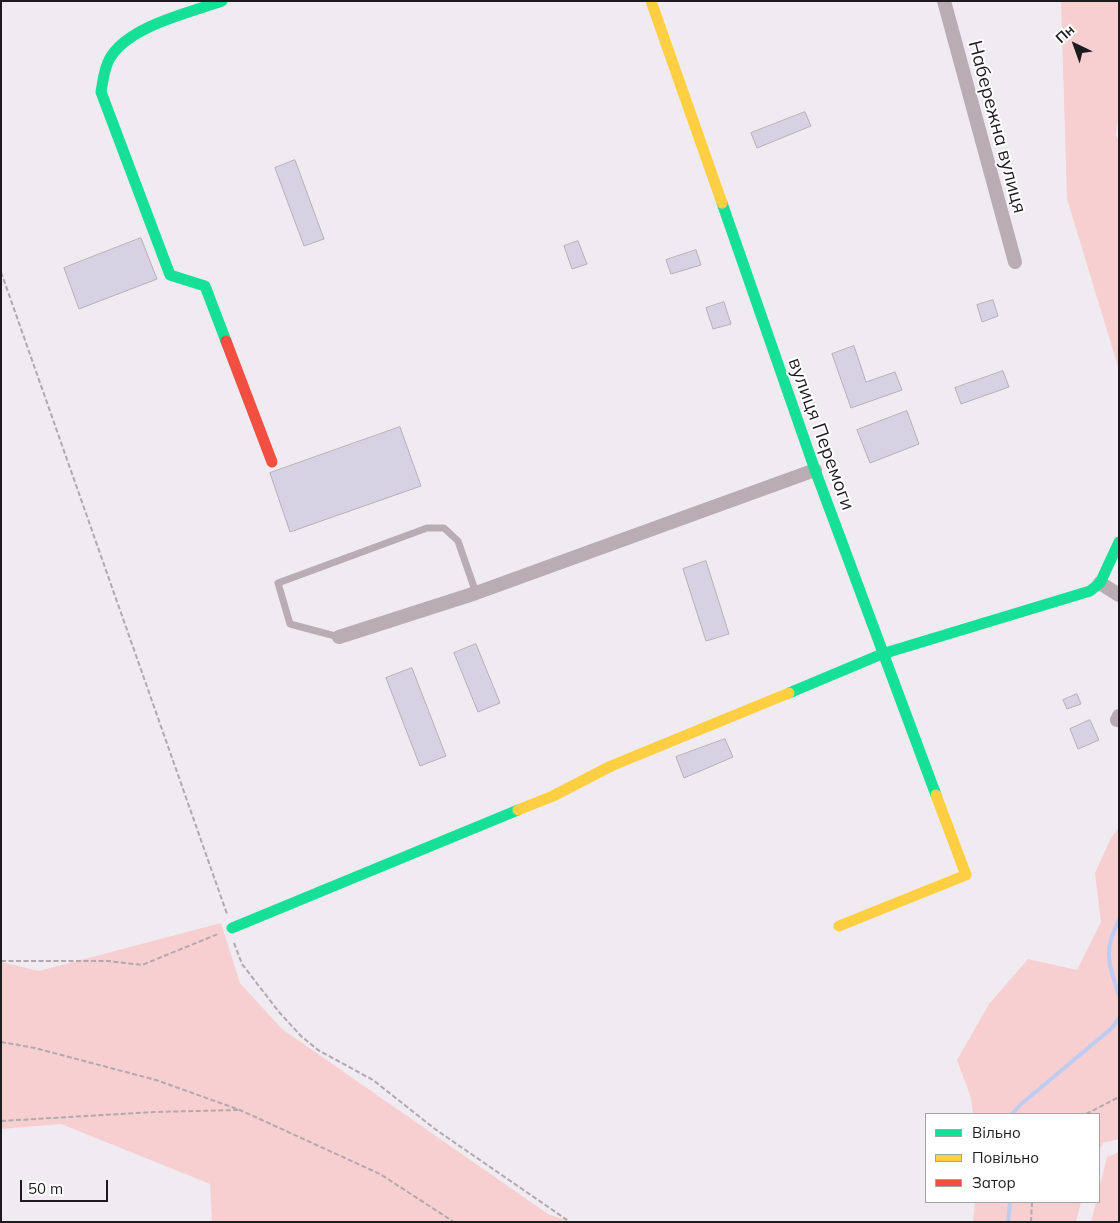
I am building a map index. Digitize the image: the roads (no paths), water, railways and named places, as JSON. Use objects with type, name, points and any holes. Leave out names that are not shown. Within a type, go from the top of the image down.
[{"type":"street","points":[[222,1],[136,35],[114,51],[104,69],[101,92],[170,274],[206,286],[272,462]]},
{"type":"street","name":"вулиця Перемоги","points":[[651,1],[815,470],[882,654],[966,875],[839,926]]},
{"type":"street","name":"Набережна вулиця","points":[[944,1],[1015,262]]},
{"type":"street","points":[[339,637],[476,593],[815,470]]},
{"type":"street","points":[[232,928],[553,796],[611,766],[882,654],[1090,591],[1100,583],[1119,542]]},
{"type":"street","points":[[1100,583],[1119,595]]},
{"type":"lane","points":[[339,637],[290,624],[278,583],[428,528],[444,528],[458,541],[476,593]]},
{"type":"waterway","points":[[1119,920],[1109,949],[1110,965],[1119,995]]},
{"type":"waterway","points":[[1013,1113],[1112,1028],[1119,1018]]},
{"type":"waterway","points":[[1008,1222],[1010,1203]]}]
